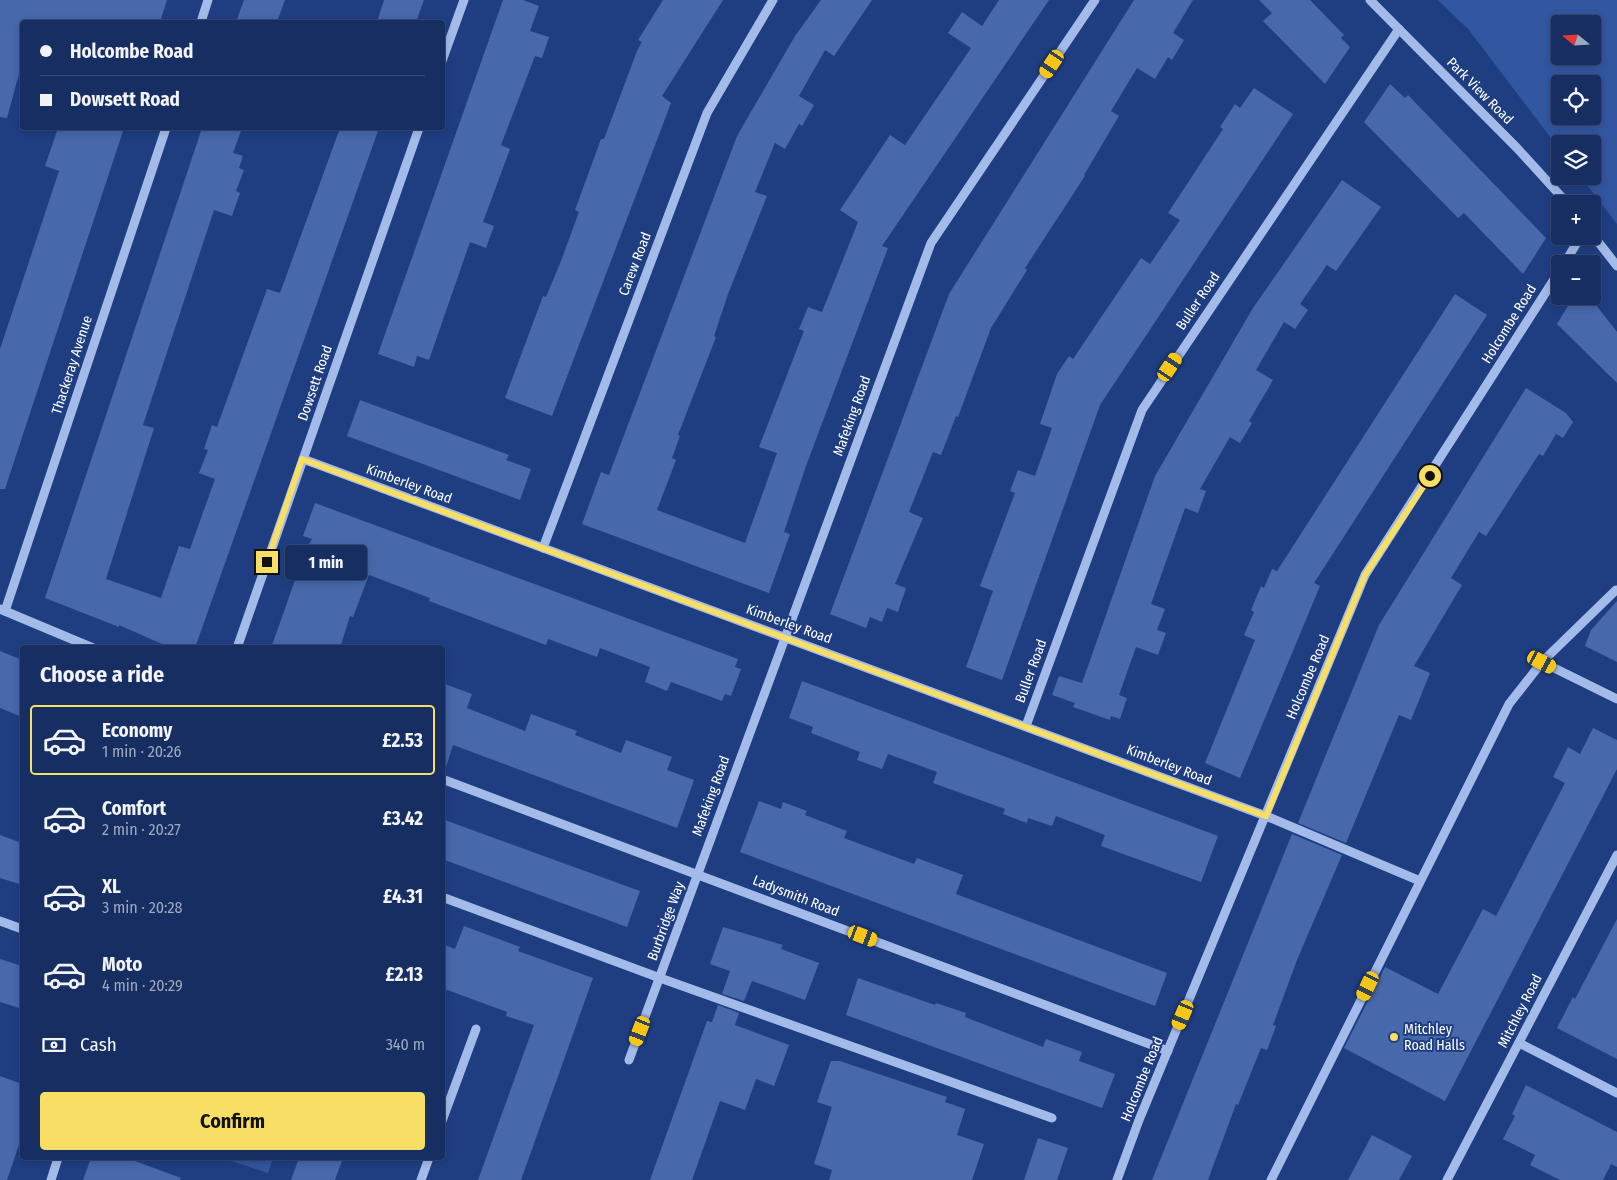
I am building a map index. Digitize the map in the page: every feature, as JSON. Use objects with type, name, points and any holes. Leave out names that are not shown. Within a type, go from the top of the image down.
[{"type":"street","points":[[202,20],[208,0]]},
{"type":"street","points":[[445,53],[464,0]]},
{"type":"street","name":"Carew Road","points":[[543,548],[707,113],[773,0]]},
{"type":"street","name":"Mafeking Road","points":[[697,873],[931,243],[1095,0]]},
{"type":"street","name":"Park View Road","points":[[1370,0],[1511,142],[1560,195]]},
{"type":"street","name":"Buller Road","points":[[1026,726],[1142,410],[1399,29]]},
{"type":"street","name":"Thackeray Avenue","points":[[2,610],[165,130]]},
{"type":"street","name":"Dowsett Road","points":[[238,645],[418,130]]},
{"type":"street","points":[[1601,245],[1617,266]]},
{"type":"street","name":"Holcombe Road","points":[[1118,1180],[1168,1051],[1369,568],[1551,284]]},
{"type":"street","name":"Kimberley Road","points":[[302,459],[1266,816],[1420,881]]},
{"type":"street","points":[[1270,1180],[1509,704],[1542,662],[1616,590]]},
{"type":"street","points":[[2,610],[86,645]]},
{"type":"street","points":[[1542,662],[1617,699]]},
{"type":"street","name":"Ladysmith Road","points":[[445,780],[1168,1051]]},
{"type":"street","name":"Mitchley Road","points":[[1447,1180],[1617,855]]},
{"type":"street","name":"Burbridge Way","points":[[629,1060],[697,873]]},
{"type":"street","points":[[445,898],[660,978],[1052,1118]]},
{"type":"street","points":[[0,921],[20,928]]},
{"type":"street","points":[[445,1113],[476,1029]]},
{"type":"street","points":[[1519,1042],[1617,1093]]},
{"type":"street","points":[[50,1180],[57,1160]]},
{"type":"street","points":[[421,1180],[428,1160]]},
{"type":"shaded area","points":[[1438,0],[1617,0],[1617,224],[1601,203],[1601,195],[1595,195],[1587,185],[1601,185],[1601,135],[1551,135],[1551,138],[1469,30]]},
{"type":"shaded area","points":[[228,1160],[272,1160],[268,1173]]},
{"type":"building","points":[[0,0],[167,0],[161,20],[20,20],[20,70],[7,118],[0,117]]},
{"type":"building","points":[[244,0],[285,0],[278,20],[237,20]]},
{"type":"building","points":[[384,0],[424,0],[417,20],[378,20]]},
{"type":"building","points":[[503,0],[523,0],[539,6],[530,31],[549,37],[542,58],[535,56],[501,145],[510,149],[483,222],[494,226],[486,248],[470,242],[429,360],[417,356],[414,367],[378,354]]},
{"type":"building","points":[[663,0],[723,0],[662,96],[671,103],[552,416],[505,398],[543,296],[546,297],[561,261],[579,212],[575,210],[601,139],[604,139],[642,42],[638,40]]},
{"type":"building","points":[[821,0],[872,0],[834,56],[825,50],[799,96],[814,105],[802,126],[799,124],[785,149],[775,143],[755,192],[767,196],[728,294],[714,336],[716,337],[678,435],[680,436],[672,458],[676,460],[657,510],[745,543],[777,453],[759,447],[804,331],[799,329],[808,307],[822,312],[858,222],[840,210],[890,135],[905,145],[971,48],[948,33],[962,12],[982,26],[999,0],[1049,0],[882,246],[888,248],[806,466],[784,532],[790,534],[769,593],[582,524],[601,472],[609,475],[737,136],[795,36]]},
{"type":"building","points":[[1134,0],[1193,0],[1173,33],[1184,40],[1172,60],[1168,57],[1155,79],[1137,68],[1111,111],[1119,116],[1085,176],[1025,268],[1027,270],[991,328],[958,417],[956,416],[941,455],[933,452],[909,512],[923,518],[895,584],[906,588],[898,612],[887,608],[882,622],[870,617],[866,628],[830,614],[949,294]]},
{"type":"building","points":[[1259,0],[1310,0],[1344,35],[1341,38],[1350,47],[1325,84],[1263,21],[1272,13]]},
{"type":"building","points":[[1390,84],[1405,98],[1408,95],[1546,238],[1523,274],[1464,213],[1458,218],[1364,122]]},
{"type":"building","points":[[1254,88],[1293,114],[1100,405],[1002,680],[966,667],[993,591],[980,586],[1015,493],[1010,491],[1018,470],[1035,476],[1052,428],[1040,424],[1057,374],[1069,356],[1073,359],[1141,258],[1150,264],[1180,220],[1168,213],[1223,129],[1220,127],[1235,104],[1240,108]]},
{"type":"building","points":[[57,130],[123,130],[5,489],[0,489],[0,349],[59,171],[45,166]]},
{"type":"building","points":[[201,130],[241,130],[233,153],[243,156],[239,168],[244,170],[236,191],[240,193],[232,216],[214,210],[143,425],[154,428],[106,579],[161,598],[179,546],[190,549],[215,479],[199,473],[208,450],[204,449],[212,425],[217,427],[267,289],[280,293],[339,130],[378,130],[196,645],[164,645],[119,625],[119,627],[45,598]]},
{"type":"building","points":[[1342,180],[1381,207],[1336,271],[1327,265],[1300,304],[1308,310],[1295,329],[1284,322],[1256,370],[1273,380],[1249,421],[1252,423],[1240,443],[1230,437],[1200,489],[1206,491],[1198,513],[1185,508],[1151,604],[1165,609],[1157,630],[1166,633],[1158,655],[1136,647],[1119,695],[1127,698],[1120,719],[1111,716],[1110,720],[1073,707],[1075,703],[1052,695],[1059,676],[1082,683],[1155,476],[1253,308]]},
{"type":"building","points":[[1455,294],[1487,315],[1314,583],[1320,586],[1240,778],[1205,763],[1255,640],[1244,635],[1254,612],[1251,610],[1261,586],[1264,588],[1272,569],[1277,571]]},
{"type":"building","points":[[1569,305],[1596,305],[1617,332],[1617,383],[1557,324]]},
{"type":"building","points":[[1526,388],[1566,413],[1573,422],[1563,438],[1556,434],[1543,456],[1539,454],[1486,536],[1479,532],[1451,578],[1462,585],[1414,666],[1430,673],[1411,720],[1399,715],[1346,843],[1298,823],[1379,625]]},
{"type":"building","points":[[360,400],[509,455],[506,460],[531,469],[520,500],[347,436]]},
{"type":"building","points":[[315,503],[738,659],[735,667],[741,669],[731,696],[725,694],[722,701],[671,682],[667,691],[645,682],[650,667],[600,648],[597,657],[548,639],[546,645],[429,601],[430,598],[369,575],[353,617],[350,616],[341,645],[272,645],[306,549],[312,539],[303,536]]},
{"type":"building","points":[[1617,601],[1617,662],[1585,646],[1591,630]]},
{"type":"building","points":[[0,651],[20,659],[20,716],[0,708]]},
{"type":"building","points":[[802,681],[1218,836],[1201,882],[1101,846],[1105,835],[1056,816],[1052,826],[1028,818],[1027,823],[1003,814],[1005,809],[933,783],[937,772],[888,754],[882,769],[857,760],[860,752],[811,733],[813,727],[789,718]]},
{"type":"building","points":[[445,684],[472,694],[467,708],[525,731],[531,714],[577,731],[575,735],[621,753],[626,740],[672,757],[667,770],[694,780],[677,828],[453,745],[446,767]]},
{"type":"building","points":[[1593,728],[1617,740],[1617,769],[1445,1101],[1344,1048],[1385,967],[1438,994],[1483,909],[1496,916],[1565,783],[1553,777],[1568,747],[1580,754]]},
{"type":"building","points":[[759,801],[781,809],[783,802],[807,811],[805,815],[847,831],[844,838],[914,864],[917,858],[963,875],[956,894],[1167,973],[1155,1006],[740,852]]},
{"type":"building","points":[[445,820],[640,891],[627,927],[445,860]]},
{"type":"building","points":[[1292,834],[1342,855],[1297,960],[1273,1025],[1276,1026],[1267,1050],[1261,1048],[1238,1105],[1236,1104],[1208,1180],[1152,1180]]},
{"type":"building","points":[[0,835],[20,842],[20,884],[0,878]]},
{"type":"building","points":[[1617,919],[1617,1059],[1557,1028],[1573,997],[1575,999]]},
{"type":"building","points":[[464,926],[520,947],[518,951],[593,978],[521,1180],[478,1180],[534,1025],[506,1016],[507,1012],[445,989],[445,945],[455,949]]},
{"type":"building","points":[[723,927],[783,945],[781,949],[819,963],[805,1000],[752,981],[744,1001],[722,994],[730,971],[710,964]]},
{"type":"building","points":[[0,959],[20,965],[20,1008],[0,1002]]},
{"type":"building","points":[[858,978],[935,1005],[936,1003],[966,1013],[965,1017],[1043,1047],[1046,1039],[1082,1052],[1079,1061],[1115,1074],[1102,1108],[846,1015]]},
{"type":"building","points":[[718,1005],[739,1013],[735,1025],[789,1045],[774,1086],[756,1079],[745,1110],[720,1101],[692,1180],[650,1180],[707,1021],[712,1022]]},
{"type":"building","points":[[831,1061],[840,1061],[947,1097],[945,1102],[965,1109],[957,1135],[984,1144],[972,1180],[829,1180],[832,1170],[814,1164],[832,1107],[817,1102]]},
{"type":"building","points":[[0,1076],[20,1083],[20,1142],[7,1180],[0,1180]]},
{"type":"building","points":[[1526,1085],[1617,1132],[1617,1167],[1611,1164],[1603,1180],[1560,1180],[1530,1165],[1535,1155],[1503,1139],[1515,1116],[1512,1114]]},
{"type":"building","points":[[1372,1135],[1412,1156],[1399,1180],[1348,1180]]},
{"type":"building","points":[[1038,1138],[1068,1148],[1057,1180],[1024,1180]]},
{"type":"building","points":[[90,1160],[132,1160],[181,1178],[180,1180],[83,1180]]},
{"type":"building","points":[[298,1160],[342,1160],[335,1180],[291,1180]]},
{"type":"place","name":"Mitchley Road Halls","points":[[1394,1037]]},
{"type":"route","points":[[267,562],[302,459],[1266,816],[1365,575],[1373,560],[1430,476]]}]
